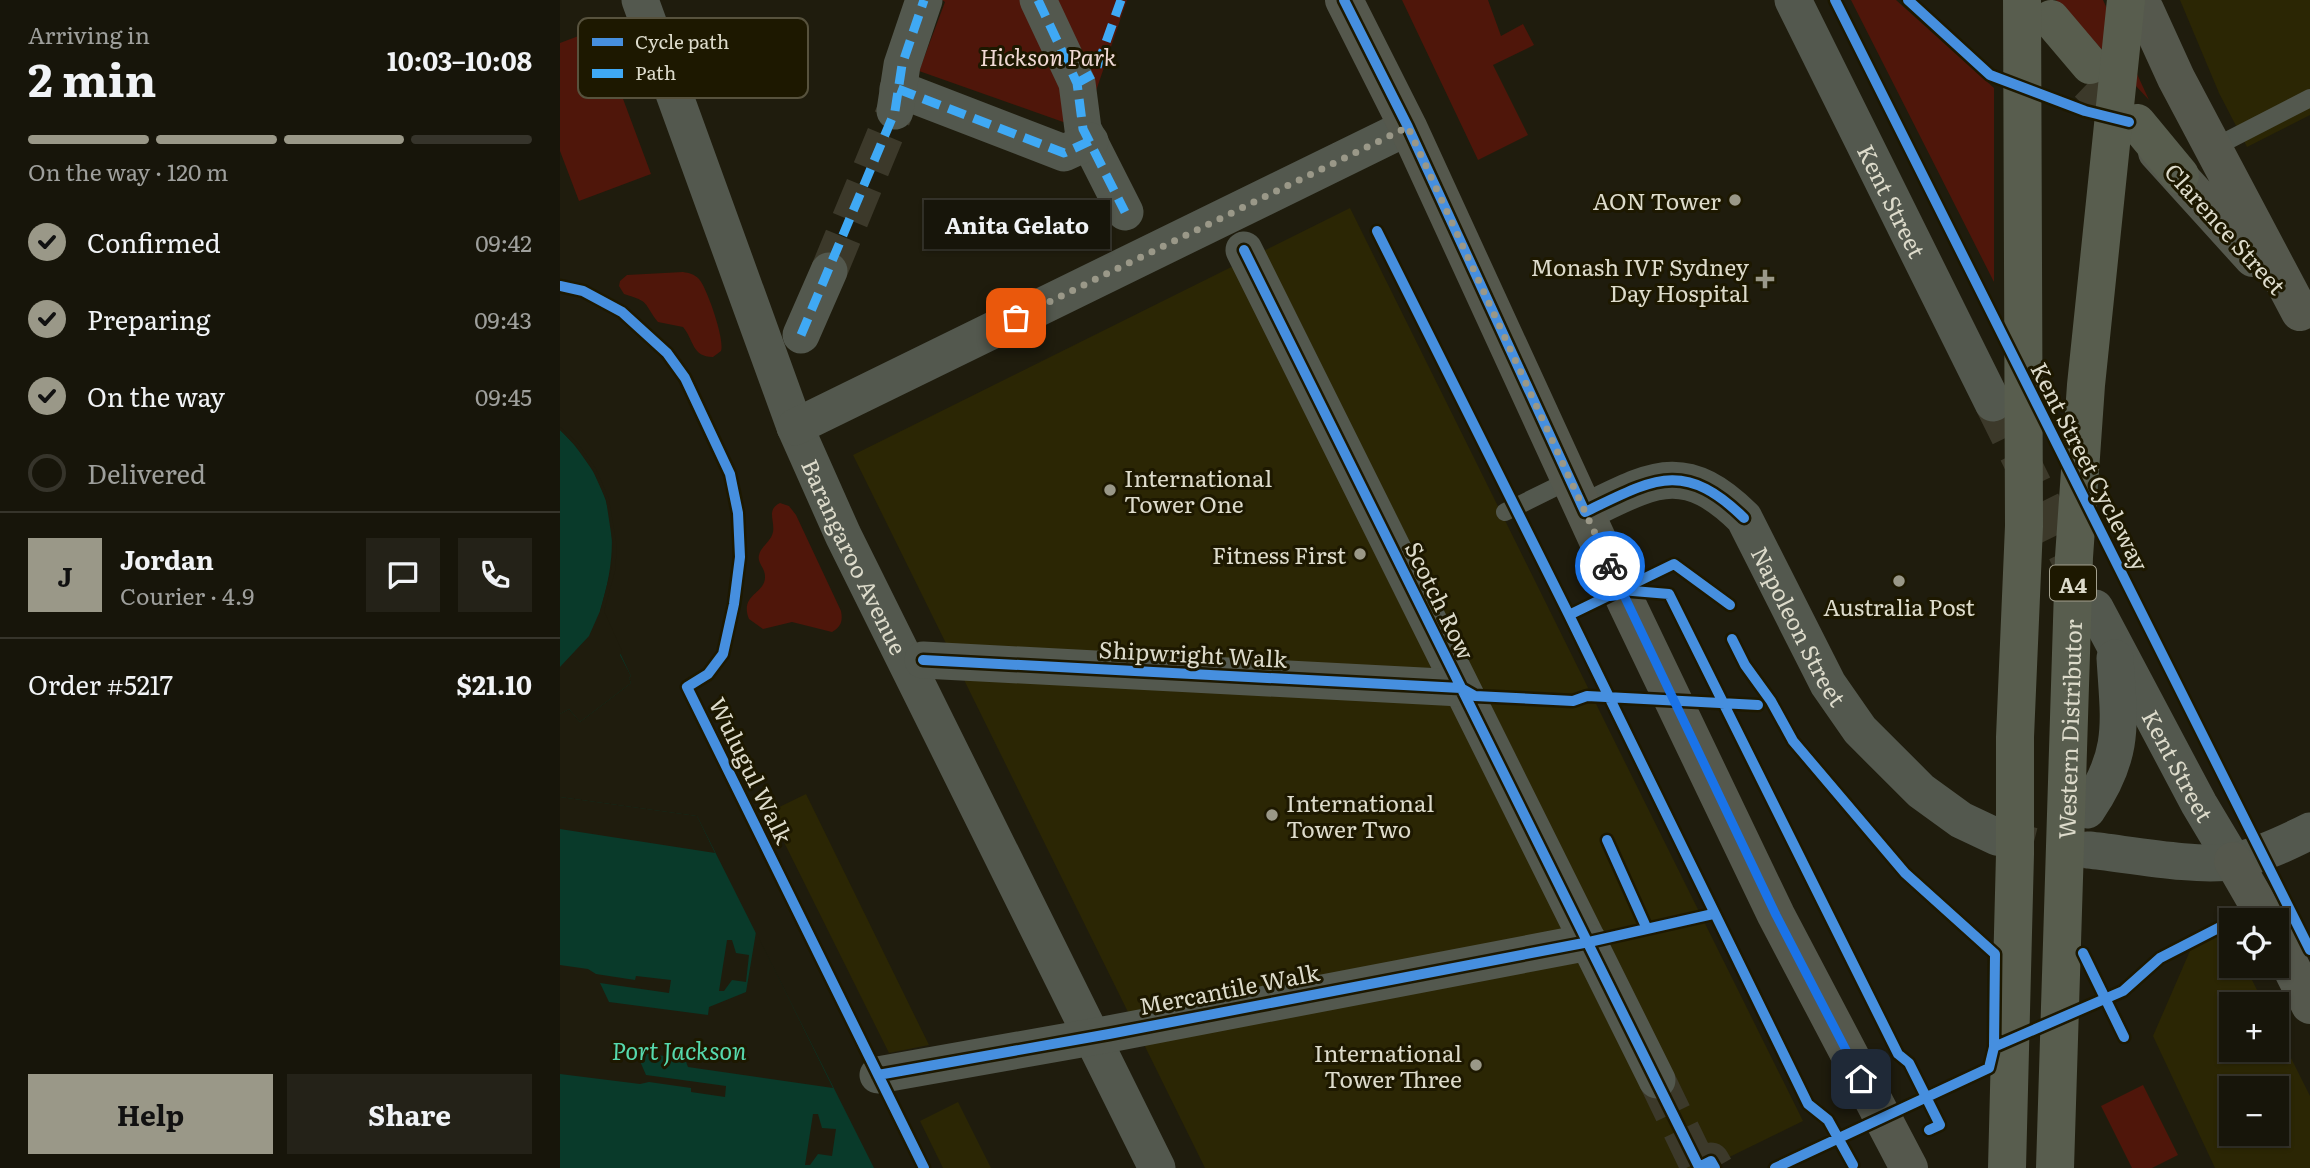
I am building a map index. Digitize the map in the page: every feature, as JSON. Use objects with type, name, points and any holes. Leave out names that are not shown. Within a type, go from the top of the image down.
[{"type":"highway","name":"Western Distributor","points":[[2055,1168],[2074,557],[2086,385],[2136,5]]},
{"type":"highway","points":[[2041,21],[2089,74]]},
{"type":"highway","name":"A4","points":[[2007,1168],[2015,854],[2015,737],[2041,21]]},
{"type":"highway","points":[[2137,126],[2180,175]]},
{"type":"street","name":"Barangaroo Avenue","points":[[640,0],[647,18]]},
{"type":"street","points":[[924,0],[902,65],[897,100],[1063,153],[1090,141]]},
{"type":"street","points":[[1038,0],[1077,83],[1083,129],[1125,212]]},
{"type":"street","points":[[1344,0],[1408,127],[1578,496],[1776,915],[1909,1168]]},
{"type":"street","name":"Kent Street","points":[[1793,0],[1993,403]]},
{"type":"street","points":[[2136,5],[2305,322]]},
{"type":"street","name":"Barangaroo Avenue","points":[[676,98],[795,427],[843,535],[1157,1168]]},
{"type":"street","points":[[795,427],[1408,127]]},
{"type":"street","name":"Clarence Street","points":[[2180,175],[2305,322]]},
{"type":"street","name":"Scotch Row","points":[[1244,250],[1657,1080]]},
{"type":"street","points":[[801,335],[829,271]]},
{"type":"street","name":"Napoleon Street","points":[[1578,496],[1660,481],[1682,481],[1707,488],[1724,499],[1744,518],[1828,684],[1860,730],[1921,792],[1961,820],[1997,837]]},
{"type":"street","name":"Kent Street","points":[[2095,608],[2199,804],[2260,908]]},
{"type":"street","points":[[2087,810],[2102,788],[2116,755],[2119,720],[2114,645]]},
{"type":"street","name":"Shipwright Walk","points":[[923,660],[1461,688]]},
{"type":"street","points":[[2089,850],[2184,860],[2233,861],[2262,852],[2310,831]]},
{"type":"street","name":"Mercantile Walk","points":[[878,1075],[1589,942]]},
{"type":"street","points":[[2289,963],[2310,1004]]},
{"type":"lane","points":[[2213,148],[2310,98]]},
{"type":"lane","points":[[1505,512],[1578,496]]},
{"type":"shaded area","points":[[2180,0],[2310,0],[2310,115],[2247,147],[2219,93]]},
{"type":"shaded area","points":[[1350,208],[1803,1121],[1707,1168],[1205,1168],[853,455]]},
{"type":"shaded area","points":[[806,794],[929,1045],[889,1053],[769,812]]},
{"type":"shaded area","points":[[2219,933],[2219,978],[2251,978],[2258,992],[2219,992],[2219,1062],[2289,1062],[2289,1054],[2310,1096],[2310,1168],[2215,1168],[2153,1036],[2196,937]]},
{"type":"shaded area","points":[[958,1102],[991,1168],[943,1168],[920,1121]]},
{"type":"green space","name":"Hickson Park","points":[[942,0],[1127,0],[1083,129],[919,71],[945,2]]},
{"type":"green space","points":[[1402,0],[1488,0],[1501,36],[1523,24],[1534,45],[1493,65],[1528,135],[1478,160]]},
{"type":"green space","points":[[1851,0],[1896,0],[1994,88],[1994,282]]},
{"type":"green space","points":[[2056,0],[2103,0],[2149,100]]},
{"type":"green space","points":[[578,36],[578,98],[623,98],[651,174],[579,201],[560,151],[560,43]]},
{"type":"green space","points":[[683,272],[699,279],[711,303],[722,345],[721,351],[713,357],[697,351],[683,327],[658,322],[646,304],[624,294],[619,286],[620,281],[627,275]]},
{"type":"green space","points":[[780,503],[789,506],[796,515],[841,611],[841,623],[832,632],[792,622],[763,629],[749,619],[747,604],[764,582],[765,573],[759,555],[772,535],[772,512]]},
{"type":"green space","points":[[2143,1085],[2178,1155],[2152,1168],[2132,1168],[2101,1106]]},
{"type":"water","points":[[560,430],[579,450],[603,492],[612,537],[607,585],[600,611],[631,676],[631,683],[580,722],[569,709],[560,714]]},
{"type":"water","name":"Port Jackson","points":[[560,797],[697,816],[874,1168],[560,1168]]},
{"type":"pier","points":[[560,427],[577,442],[596,469],[609,499],[617,547],[615,571],[604,611],[622,651],[620,655],[631,676],[631,683],[580,722],[569,709],[560,714],[560,667],[589,636],[600,611],[611,570],[613,546],[606,500],[593,471]]},
{"type":"pier","points":[[560,797],[697,816],[715,853],[560,829]]},
{"type":"pier","points":[[756,932],[833,1088],[688,1067],[685,1059],[636,1052],[646,1075],[726,1086],[725,1097],[691,1092],[691,1088],[649,1082],[640,1084],[560,1074],[560,965],[635,980],[636,976],[671,980],[669,993],[600,983],[609,1002],[708,1015],[709,1007],[746,992]]},
{"type":"pier","points":[[727,940],[732,940],[736,953],[749,955],[746,982],[732,980],[724,991],[719,991]]},
{"type":"pier","points":[[813,1114],[818,1114],[822,1128],[836,1129],[832,1156],[818,1154],[810,1165],[805,1165]]},
{"type":"tunnel","points":[[2088,83],[2135,128]]},
{"type":"tunnel","points":[[829,271],[895,111]]},
{"type":"tunnel","points":[[1993,403],[2078,576]]},
{"type":"tunnel","points":[[1997,837],[2040,848],[2089,850]]},
{"type":"tunnel","points":[[1657,1080],[1699,1167],[1711,1161],[1715,1168]]},
{"type":"marked path","points":[[801,335],[895,111],[902,65],[924,0]]},
{"type":"marked path","points":[[1038,0],[1077,83],[1083,129],[1125,212]]},
{"type":"marked path","points":[[1077,83],[1095,73],[1121,0]]},
{"type":"marked path","points":[[898,89],[1064,153],[1090,141]]},
{"type":"cycle path","points":[[1344,0],[1408,127],[1585,512],[1630,491],[1667,480],[1685,481],[1703,487],[1744,518]]},
{"type":"cycle path","name":"Kent Street Cycleway","points":[[1835,0],[2310,950]]},
{"type":"cycle path","points":[[1908,0],[1990,75],[2085,111],[2129,122]]},
{"type":"cycle path","points":[[1377,231],[1569,615]]},
{"type":"cycle path","points":[[1244,250],[1699,1167],[1711,1161],[1715,1168]]},
{"type":"cycle path","name":"Wulugul Walk","points":[[560,286],[583,291],[622,312],[667,353],[685,378],[730,474],[738,513],[740,557],[734,604],[723,654],[708,674],[687,687],[924,1168]]},
{"type":"cycle path","points":[[1730,605],[1674,564],[1569,615],[1808,1104],[1828,1120],[1853,1165]]},
{"type":"cycle path","points":[[1621,590],[1669,594],[1898,1054],[1909,1063],[1940,1125],[1929,1130]]},
{"type":"cycle path","points":[[1732,639],[1745,665],[1771,701],[1793,741],[1905,873],[1995,954],[1994,1047],[1989,1068],[1775,1168]]},
{"type":"cycle path","points":[[923,660],[1461,688],[1475,696],[1573,701],[1587,696],[1758,705]]},
{"type":"cycle path","points":[[1607,840],[1647,929]]},
{"type":"cycle path","points":[[878,1075],[1109,1034],[1589,942],[1713,914]]},
{"type":"cycle path","points":[[1994,1047],[2123,991],[2160,958],[2219,928]]},
{"type":"cycle path","points":[[2083,953],[2124,1037]]},
{"type":"way so far","points":[[1016,318],[1408,127],[1610,566]]},
{"type":"place","name":"AON Tower","points":[[1735,200]]},
{"type":"place","name":"Monash IVF Sydney Day Hospital","points":[[1765,279]]},
{"type":"place","name":"Anita Gelato","points":[[1016,318]]},
{"type":"place","name":"International Tower One","points":[[1110,490]]},
{"type":"place","name":"Fitness First","points":[[1360,554]]},
{"type":"place","name":"Australia Post","points":[[1899,581]]},
{"type":"place","name":"International Tower Two","points":[[1272,815]]},
{"type":"place","name":"International Tower Three","points":[[1476,1065]]},
{"type":"route","points":[[1610,566],[1776,915],[1861,1079]]}]
